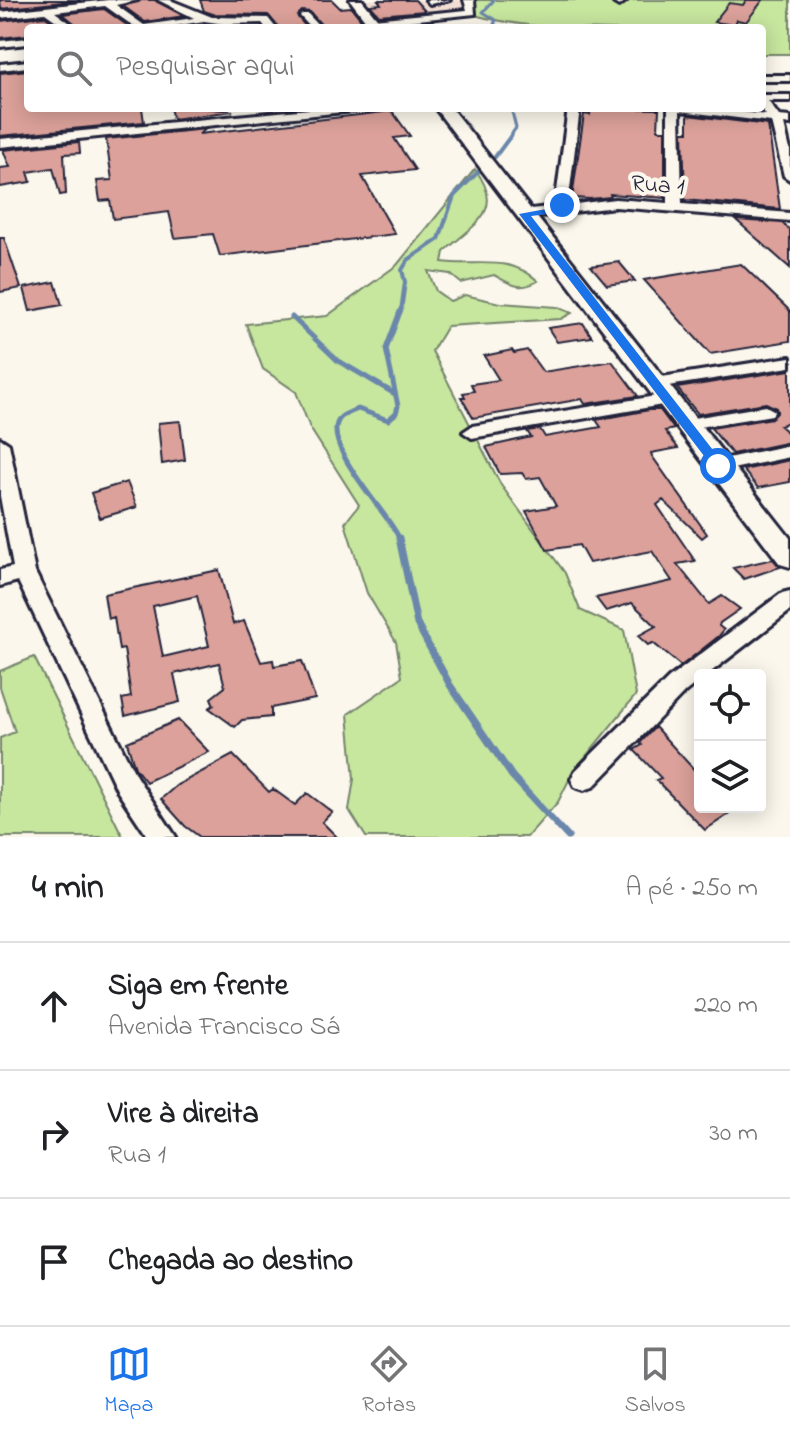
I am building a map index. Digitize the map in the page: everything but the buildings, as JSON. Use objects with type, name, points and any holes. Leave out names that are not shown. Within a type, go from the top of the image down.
[{"type":"main road","points":[[356,0],[375,24]]},
{"type":"main road","points":[[446,112],[790,557]]},
{"type":"street","points":[[0,15],[133,0]]},
{"type":"street","points":[[163,0],[193,17],[233,24]]},
{"type":"street","points":[[194,0],[207,18]]},
{"type":"street","points":[[430,1],[445,0]]},
{"type":"street","points":[[384,24],[472,12],[469,0]]},
{"type":"street","points":[[107,3],[136,24]]},
{"type":"street","points":[[47,10],[66,24]]},
{"type":"street","points":[[305,16],[312,24]]},
{"type":"street","points":[[167,24],[207,18]]},
{"type":"street","points":[[0,29],[23,42]]},
{"type":"street","points":[[0,44],[23,42]]},
{"type":"street","points":[[0,67],[24,64]]},
{"type":"street","points":[[766,78],[790,78]]},
{"type":"street","points":[[766,100],[790,98]]},
{"type":"street","points":[[766,104],[784,121],[790,176]]},
{"type":"street","points":[[0,143],[266,112]]},
{"type":"street","points":[[561,210],[573,112]]},
{"type":"street","points":[[674,112],[675,207]]},
{"type":"street","points":[[719,112],[784,121]]},
{"type":"street","name":"Rua 1","points":[[524,214],[615,203],[788,219]]},
{"type":"street","points":[[472,432],[790,362]]},
{"type":"street","points":[[687,424],[766,411]]},
{"type":"street","points":[[0,444],[24,572],[127,784],[163,837]]},
{"type":"street","points":[[718,466],[790,451]]},
{"type":"street","points":[[0,578],[24,572]]},
{"type":"street","points":[[584,779],[677,685],[790,599]]},
{"type":"shaded area","points":[[365,0],[471,0],[474,15],[383,22]]},
{"type":"green space","points":[[471,0],[790,0],[790,54],[766,54],[766,24],[521,24],[474,15]]},
{"type":"green space","points":[[475,169],[488,196],[487,207],[475,225],[444,252],[442,262],[504,264],[516,267],[538,281],[521,286],[494,275],[461,283],[450,274],[428,271],[436,291],[450,301],[465,295],[500,303],[557,307],[572,313],[561,319],[447,326],[432,351],[501,485],[565,573],[580,610],[624,630],[636,695],[573,772],[558,802],[527,837],[366,837],[349,810],[354,779],[348,714],[402,677],[396,642],[367,593],[345,523],[359,505],[310,428],[296,392],[263,369],[246,324],[327,316],[397,265]]},
{"type":"green space","points":[[34,657],[123,837],[0,837],[0,738],[15,732],[0,687],[0,671]]},
{"type":"waterway","points":[[494,0],[483,12],[496,20],[494,24]]},
{"type":"waterway","points":[[510,136],[516,128],[512,112]]},
{"type":"waterway","points":[[495,157],[512,134]]},
{"type":"waterway","points":[[401,311],[405,282],[402,270],[408,260],[439,239],[454,196],[483,167]]},
{"type":"waterway","points":[[399,538],[346,460],[338,443],[336,428],[341,417],[358,409],[388,420],[396,413],[398,406],[386,349],[401,309]]},
{"type":"waterway","points":[[292,317],[337,360],[395,394]]},
{"type":"waterway","points":[[399,538],[417,624],[450,685],[512,776],[568,837]]},
{"type":"route","points":[[562,205],[561,210],[524,214],[718,466]]}]
